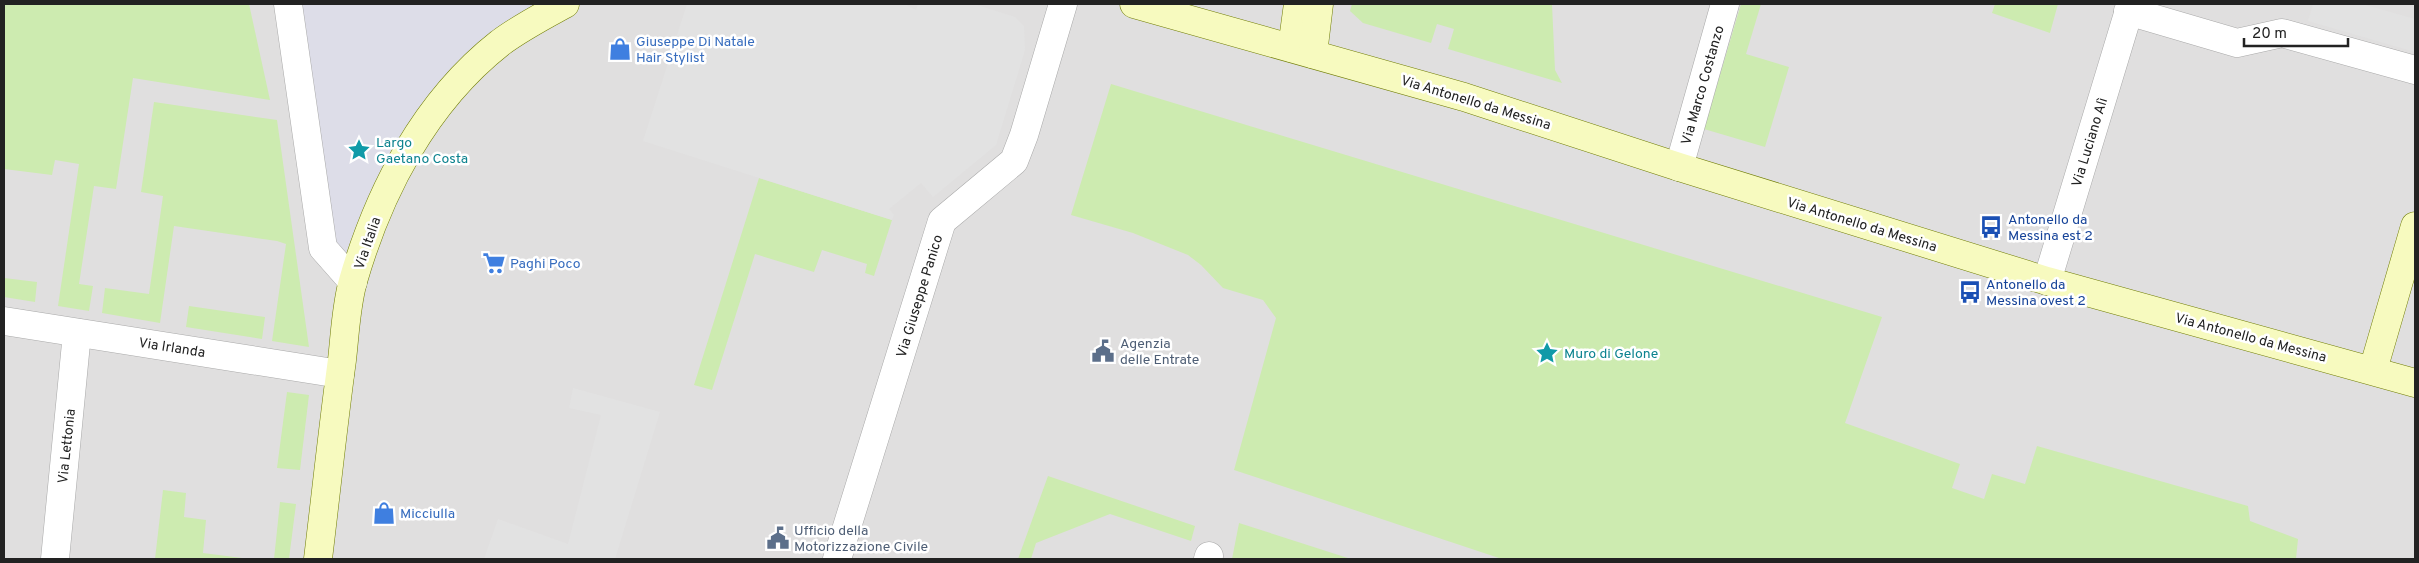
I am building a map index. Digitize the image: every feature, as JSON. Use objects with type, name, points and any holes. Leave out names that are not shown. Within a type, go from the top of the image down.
[{"type":"street","name":"Via Italia","points":[[318,559],[353,282],[381,201],[420,130],[443,99],[470,70],[500,43],[533,21],[565,4]]},
{"type":"street","name":"Via Giuseppe Panico","points":[[837,559],[942,221],[1014,161],[1024,135],[1063,4]]},
{"type":"street","name":"Via Antonello da Messina","points":[[1134,4],[1464,97],[1679,167],[2047,281],[2415,383]]},
{"type":"street","points":[[1298,4],[1302,51]]},
{"type":"street","points":[[1302,51],[1320,4]]},
{"type":"street","name":"Via Marco Costanzo","points":[[1679,167],[1725,4]]},
{"type":"street","points":[[289,5],[323,248],[353,282]]},
{"type":"street","points":[[2129,8],[2237,43],[2282,34],[2415,70]]},
{"type":"street","name":"Via Luciano Alì","points":[[2047,281],[2129,8]]},
{"type":"street","points":[[2373,370],[2415,226]]},
{"type":"street","name":"Via Irlanda","points":[[4,321],[340,374]]},
{"type":"street","name":"Via Lettonia","points":[[55,559],[77,333]]},
{"type":"shaded area","points":[[4,4],[2415,4],[2415,559],[4,559]]},
{"type":"shaded area","name":"Largo Gaetano Costa","points":[[289,4],[565,4],[443,99],[359,266],[323,248]]},
{"type":"shaded area","points":[[687,4],[905,4],[916,10],[918,4],[974,4],[1015,17],[1024,26],[1025,50],[996,145],[933,197],[921,183],[889,209],[894,215],[892,220],[643,141]]},
{"type":"shaded area","points":[[2313,4],[2362,4],[2415,19],[2415,52],[2308,21]]},
{"type":"shaded area","points":[[573,388],[660,412],[615,559],[484,559],[498,519],[568,544],[601,415],[569,408]]},
{"type":"green space","points":[[4,4],[249,4],[270,100],[133,78],[116,189],[94,186],[79,284],[93,286],[89,311],[58,306],[79,164],[55,160],[52,175],[4,169]]},
{"type":"green space","points":[[1352,4],[1552,4],[1555,70],[1562,83],[1448,49],[1454,29],[1437,24],[1431,43],[1363,23],[1350,11]]},
{"type":"green space","points":[[1741,4],[1761,4],[1746,54],[1789,67],[1765,147],[1704,129]]},
{"type":"green space","points":[[1995,4],[2058,4],[2050,33],[1992,13]]},
{"type":"green space","points":[[1111,84],[1882,317],[1845,423],[1960,464],[1952,488],[1984,499],[1992,474],[2025,484],[2037,446],[2248,506],[2250,521],[2298,539],[2296,559],[1502,559],[1234,470],[1276,318],[1263,300],[1223,288],[1201,265],[1188,255],[1133,233],[1071,215]]},
{"type":"green space","points":[[154,102],[277,120],[309,347],[272,341],[286,244],[277,241],[174,226],[160,323],[102,313],[105,288],[149,294],[163,196],[141,192]]},
{"type":"green space","points":[[759,178],[892,220],[874,276],[865,273],[867,264],[822,250],[814,272],[755,254],[712,390],[694,385]]},
{"type":"green space","points":[[4,278],[37,282],[35,302],[4,297]]},
{"type":"green space","points":[[189,306],[265,317],[262,339],[186,327]]},
{"type":"green space","points":[[287,392],[309,395],[300,470],[277,468]]},
{"type":"green space","points":[[1048,476],[1195,526],[1191,541],[1110,514],[1036,543],[1031,559],[1018,559]]},
{"type":"green space","points":[[163,490],[186,493],[184,517],[206,520],[203,553],[250,559],[155,559]]},
{"type":"green space","points":[[280,502],[296,504],[289,559],[274,559]]},
{"type":"green space","points":[[1239,523],[1351,559],[1232,559]]},
{"type":"place","name":"Giuseppe Di Natale Hair Stylist","points":[[620,49]]},
{"type":"place","name":"Largo Gaetano Costa","points":[[359,150]]},
{"type":"place","name":"Antonello da Messina est 2","points":[[1991,227]]},
{"type":"place","name":"Paghi Poco","points":[[494,263]]},
{"type":"place","name":"Antonello da Messina ovest 2","points":[[1970,292]]},
{"type":"place","name":"Agenzia delle Entrate","points":[[1103,351]]},
{"type":"place","name":"Muro di Gelone","points":[[1547,353]]},
{"type":"place","name":"Micciulla","points":[[384,513]]},
{"type":"place","name":"Ufficio della Motorizzazione Civile","points":[[778,538]]}]
